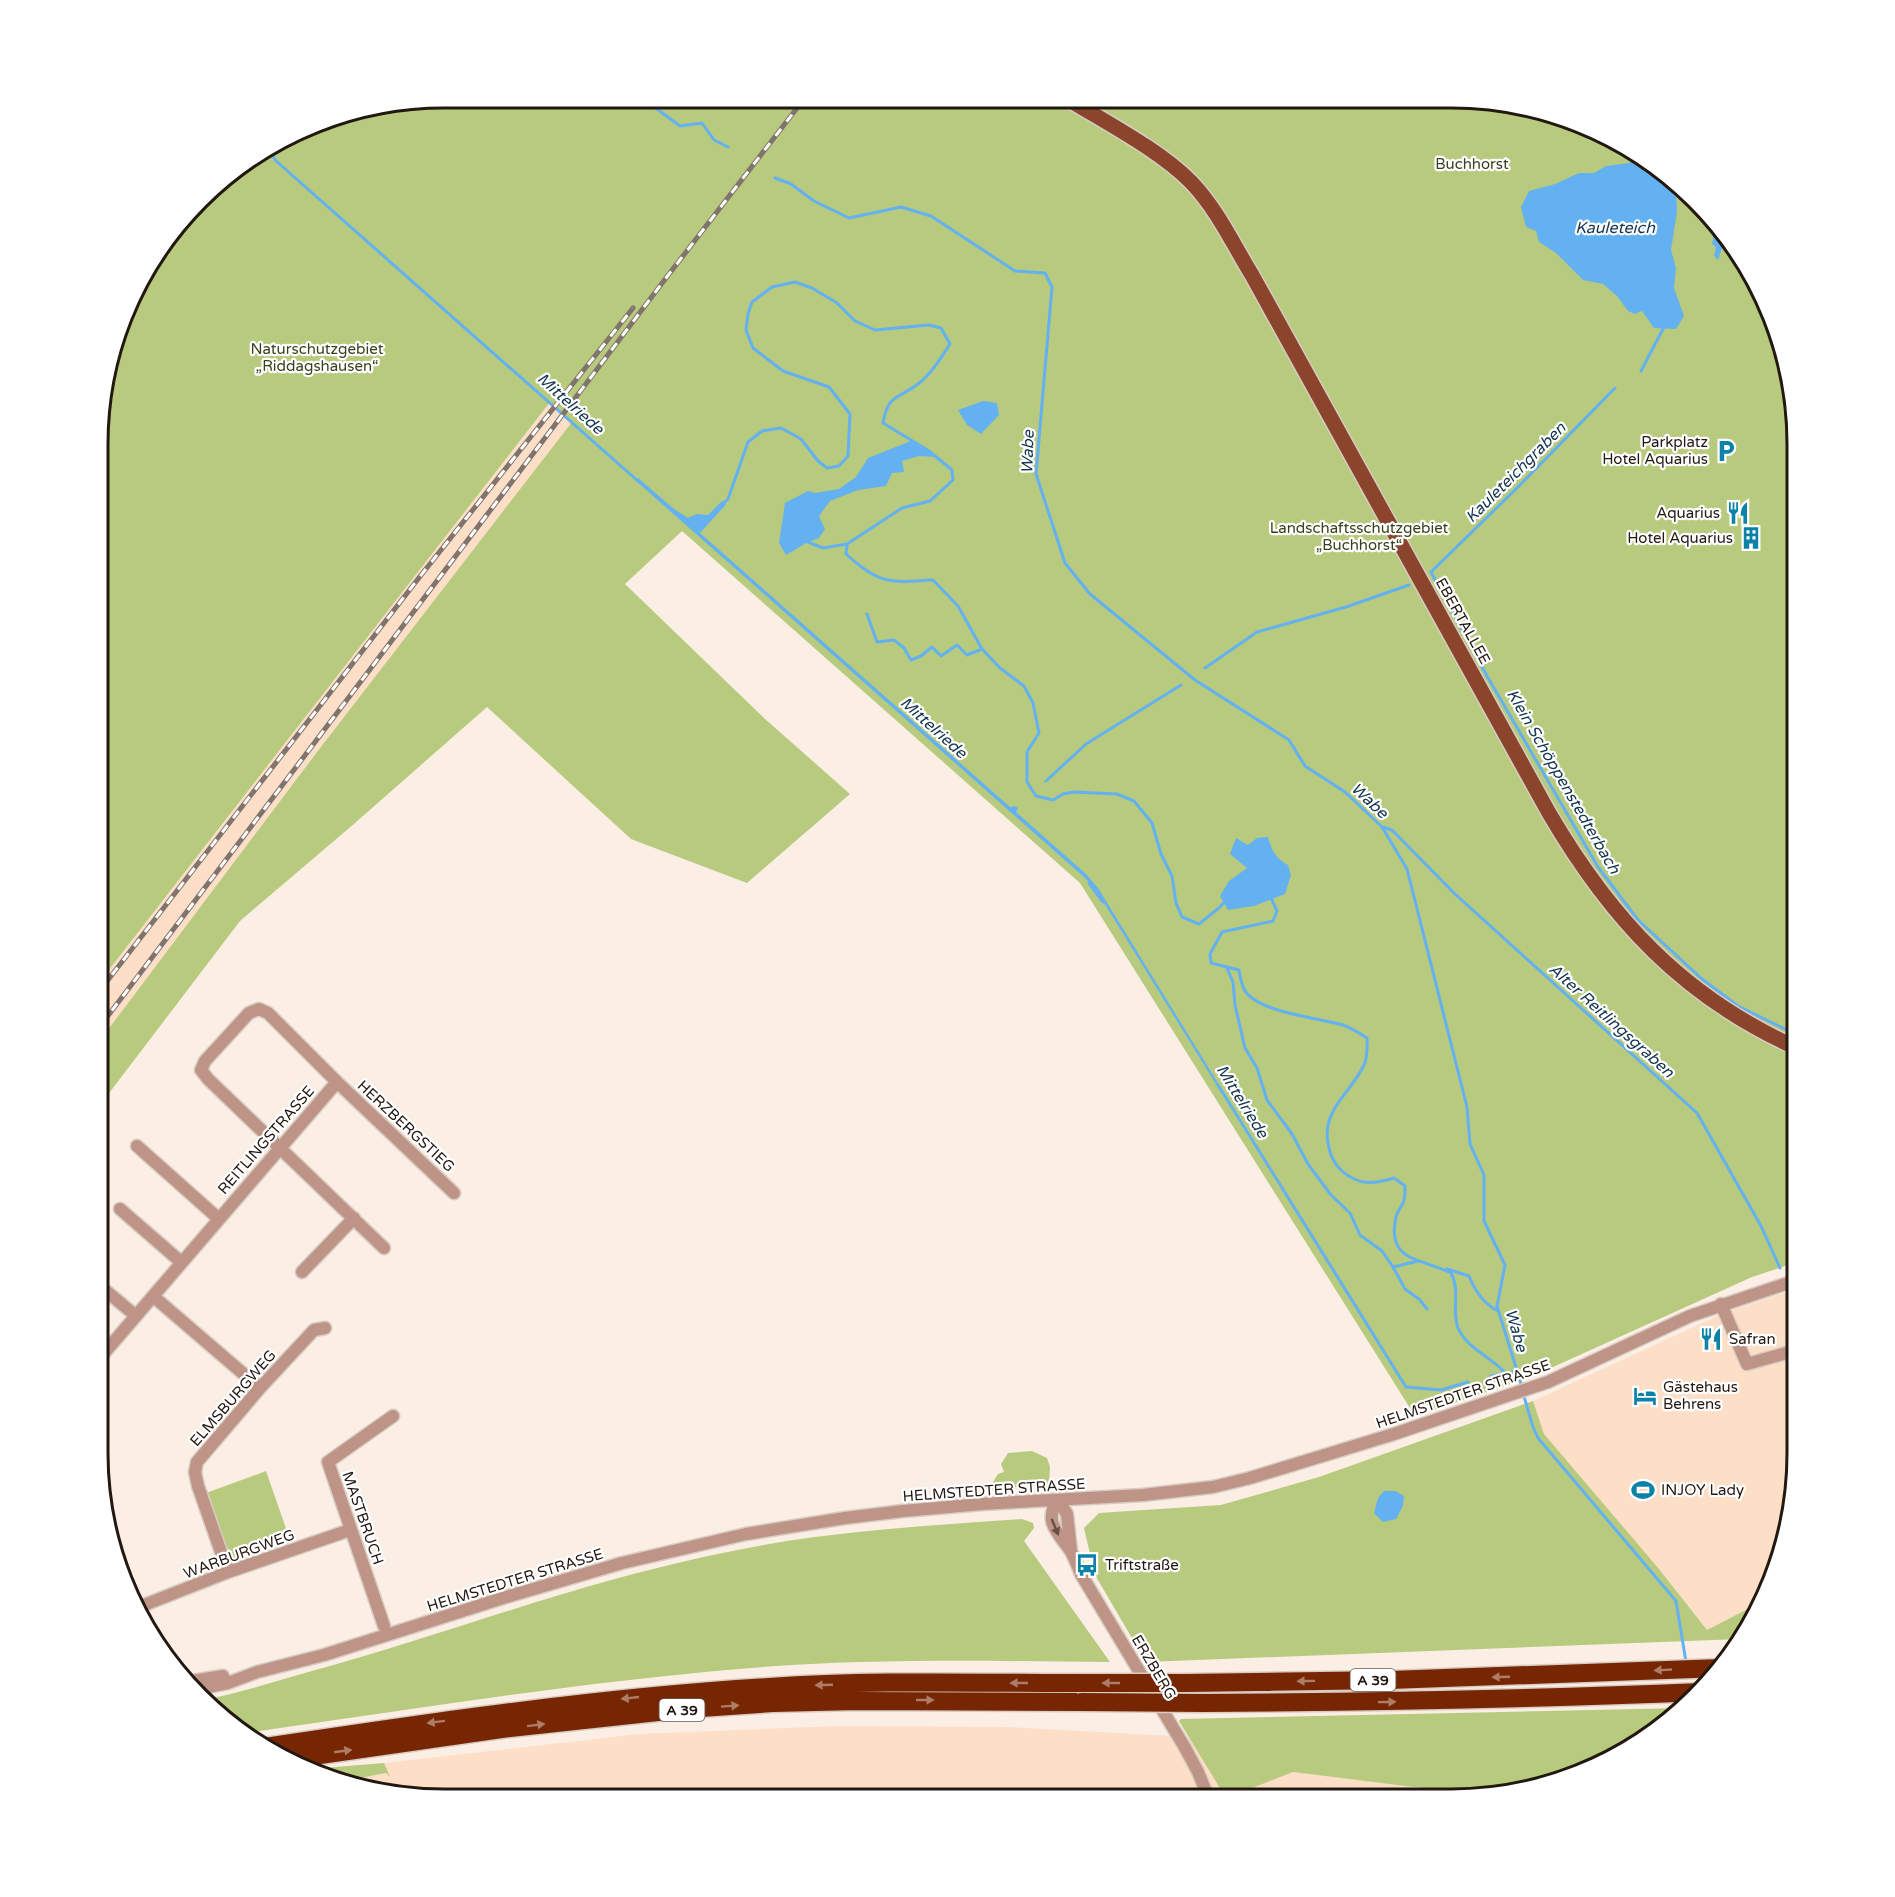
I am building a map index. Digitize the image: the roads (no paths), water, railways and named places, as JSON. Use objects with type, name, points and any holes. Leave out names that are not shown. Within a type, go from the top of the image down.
[{"type":"highway","name":"A 39","points":[[278,1745],[507,1712],[685,1693],[771,1687],[857,1684],[1187,1683],[1559,1675],[1709,1669]]},
{"type":"highway","name":"A 39","points":[[303,1757],[510,1728],[751,1704],[858,1701],[1391,1702],[1687,1693]]},
{"type":"main road","name":"EBERTALLEE","points":[[1082,108],[1172,166],[1210,205],[1252,275],[1550,813],[1600,893],[1654,953],[1695,988],[1740,1019],[1787,1043]]},
{"type":"street","name":"HERZBERGSTIEG","points":[[279,1148],[201,1070],[205,1061],[249,1013],[259,1009],[268,1013],[454,1193]]},
{"type":"street","name":"REITLINGSTRASSE","points":[[108,1349],[337,1082]]},
{"type":"street","name":"REITLINGSTRASSE","points":[[136,1146],[219,1219]]},
{"type":"street","points":[[279,1148],[384,1248]]},
{"type":"street","points":[[120,1209],[181,1262]]},
{"type":"street","points":[[302,1272],[354,1218]]},
{"type":"street","name":"HELMSTEDTER STRASSE","points":[[203,1688],[228,1683],[257,1672],[362,1644],[577,1576],[698,1544],[845,1518],[982,1504],[1176,1492],[1250,1479],[1548,1382],[1658,1330],[1721,1304],[1787,1283]]},
{"type":"street","points":[[108,1292],[136,1316]]},
{"type":"street","points":[[154,1297],[260,1388]]},
{"type":"street","points":[[1721,1304],[1747,1364],[1787,1353]]},
{"type":"street","name":"ELMSBURGWEG","points":[[228,1572],[198,1486],[195,1472],[198,1462],[260,1388],[314,1330],[325,1328]]},
{"type":"street","name":"MASTBRUCH","points":[[384,1626],[328,1462],[393,1416]]},
{"type":"street","name":"ERZBERG","points":[[1058,1500],[1067,1514],[1071,1552],[1082,1576],[1187,1752],[1204,1789]]},
{"type":"street","name":"WARBURGWEG","points":[[144,1605],[228,1572],[350,1530]]},
{"type":"street","name":"HELMSTEDTER STRASSE","points":[[196,1681],[257,1672]]},
{"type":"water","name":"Kauleteich","points":[[1632,161],[1638,165],[1676,194],[1677,212],[1671,250],[1676,268],[1674,288],[1684,316],[1676,329],[1654,328],[1642,311],[1635,314],[1628,311],[1617,296],[1603,284],[1583,280],[1556,253],[1539,242],[1536,231],[1526,227],[1521,207],[1529,191],[1555,184],[1579,173],[1594,173],[1606,166]]},
{"type":"water","points":[[1714,234],[1723,246],[1718,260],[1714,256],[1716,247],[1712,244]]},
{"type":"water","points":[[983,401],[997,403],[999,415],[981,434],[967,425],[958,410]]},
{"type":"water","points":[[911,441],[936,457],[919,456],[902,461],[904,472],[892,473],[886,486],[858,490],[830,501],[819,516],[825,529],[819,538],[786,555],[779,543],[785,503],[808,491],[815,493],[839,489],[856,477],[868,458]]},
{"type":"water","points":[[638,478],[688,518],[697,514],[708,515],[722,501],[726,505],[700,533],[1010,807],[1018,808],[1016,812],[1086,874],[1098,888],[1221,1088],[1219,1089],[1096,890],[1084,877],[635,480]]},
{"type":"water","points":[[1268,837],[1280,860],[1288,865],[1291,875],[1285,894],[1254,906],[1228,910],[1220,896],[1229,881],[1247,868],[1230,854],[1236,838],[1248,845],[1257,838]]},
{"type":"water","points":[[1384,1491],[1395,1491],[1404,1496],[1403,1506],[1396,1519],[1383,1522],[1374,1513],[1378,1498]]},
{"type":"waterway","name":"Wabe","points":[[656,108],[680,126],[702,123],[714,140],[728,147]]},
{"type":"waterway","name":"Mittelriede","points":[[273,155],[275,160],[639,482]]},
{"type":"waterway","name":"Wabe","points":[[775,178],[791,184],[814,201],[849,218],[901,207],[931,216],[1015,271],[1045,273],[1052,287],[1036,474],[1065,563],[1090,594],[1195,680],[1289,740],[1305,766],[1345,792],[1382,827],[1407,869],[1467,1107],[1470,1144],[1484,1175],[1484,1221],[1505,1265],[1497,1306],[1522,1387]]},
{"type":"waterway","points":[[723,504],[728,499],[748,442],[762,431],[781,428],[801,439],[818,461],[827,468],[839,466],[848,456],[850,414],[829,387],[783,371],[753,348],[746,330],[752,302],[772,287],[795,282],[812,288],[837,303],[855,321],[875,330],[929,325],[941,328],[950,344],[936,366],[923,380],[891,402],[883,423],[929,451],[952,470],[953,480],[930,501],[902,508],[847,544],[823,548],[808,542]]},
{"type":"waterway","name":"Kauleteichgraben","points":[[1641,371],[1664,327]]},
{"type":"waterway","name":"Klein Schöppenstedterbach","points":[[1615,388],[1431,572],[1487,676],[1598,867],[1638,920],[1702,979],[1738,1006],[1787,1030]]},
{"type":"waterway","points":[[847,544],[846,554],[876,576],[895,581],[933,580],[958,606],[982,649],[1000,668],[1024,686],[1033,703],[1039,733],[1027,752],[1027,782],[1036,796],[1053,800],[1063,794],[1074,792],[1117,794],[1134,801],[1152,823],[1161,854],[1172,876],[1176,903],[1182,917],[1199,924],[1226,900]]},
{"type":"waterway","name":"Kauleteichgraben","points":[[1205,668],[1257,632],[1346,607],[1409,585]]},
{"type":"waterway","points":[[867,614],[877,642],[894,640],[904,648],[911,660],[921,656],[932,647],[941,656],[957,645],[967,655],[982,649]]},
{"type":"waterway","name":"Kauleteichgraben","points":[[1046,781],[1086,744],[1181,685]]},
{"type":"waterway","name":"Alter Reitlingsgraben","points":[[1383,827],[1392,830],[1455,894],[1697,1113],[1761,1226],[1780,1268]]},
{"type":"waterway","name":"Mittelriede","points":[[1089,883],[1103,902]]},
{"type":"waterway","points":[[1270,896],[1277,911],[1273,921],[1222,932],[1210,954],[1211,963],[1239,970],[1244,989],[1250,997],[1261,1003],[1274,1009],[1343,1025],[1367,1038],[1367,1055],[1364,1065],[1329,1120],[1327,1131],[1332,1158],[1342,1171],[1354,1179],[1380,1182],[1394,1178],[1405,1186],[1405,1197],[1396,1217],[1394,1232],[1396,1243],[1408,1256],[1451,1273],[1455,1287],[1455,1314],[1458,1328],[1467,1342],[1505,1373]]},
{"type":"waterway","points":[[1226,966],[1233,982],[1235,1005],[1245,1048],[1257,1068],[1267,1100],[1292,1134],[1308,1164],[1331,1195],[1350,1213],[1360,1235],[1382,1251],[1393,1267],[1418,1261]]},
{"type":"waterway","name":"Mittelriede","points":[[1218,1085],[1406,1387],[1441,1390],[1468,1382]]},
{"type":"waterway","points":[[1393,1267],[1405,1289],[1419,1299],[1427,1309]]},
{"type":"waterway","points":[[1447,1269],[1469,1276],[1474,1287],[1488,1305],[1498,1311]]},
{"type":"waterway","name":"Mittelriede","points":[[1491,1376],[1518,1371]]},
{"type":"waterway","name":"Wabe","points":[[1523,1393],[1538,1438],[1676,1601],[1686,1662]]},
{"type":"railway","points":[[108,1016],[797,108]]},
{"type":"railway","points":[[108,980],[418,579],[633,308]]},
{"type":"place","name":"Parkplatz Hotel Aquarius","points":[[1726,451]]},
{"type":"place","name":"Aquarius","points":[[1738,513]]},
{"type":"place","name":"Hotel Aquarius","points":[[1751,538]]},
{"type":"place","name":"Safran","points":[[1711,1339]]},
{"type":"place","name":"Gästehaus Behrens","points":[[1645,1396]]},
{"type":"place","name":"INJOY Lady","points":[[1643,1490]]},
{"type":"place","name":"Triftstraße","points":[[1087,1565]]},
{"type":"park label","name":"Buchhorst","points":[[1472,164]]},
{"type":"park label","name":"Naturschutzgebiet „Riddagshausen“","points":[[317,358]]},
{"type":"park label","name":"Landschaftsschutzgebiet „Buchhorst“","points":[[1359,536]]}]
